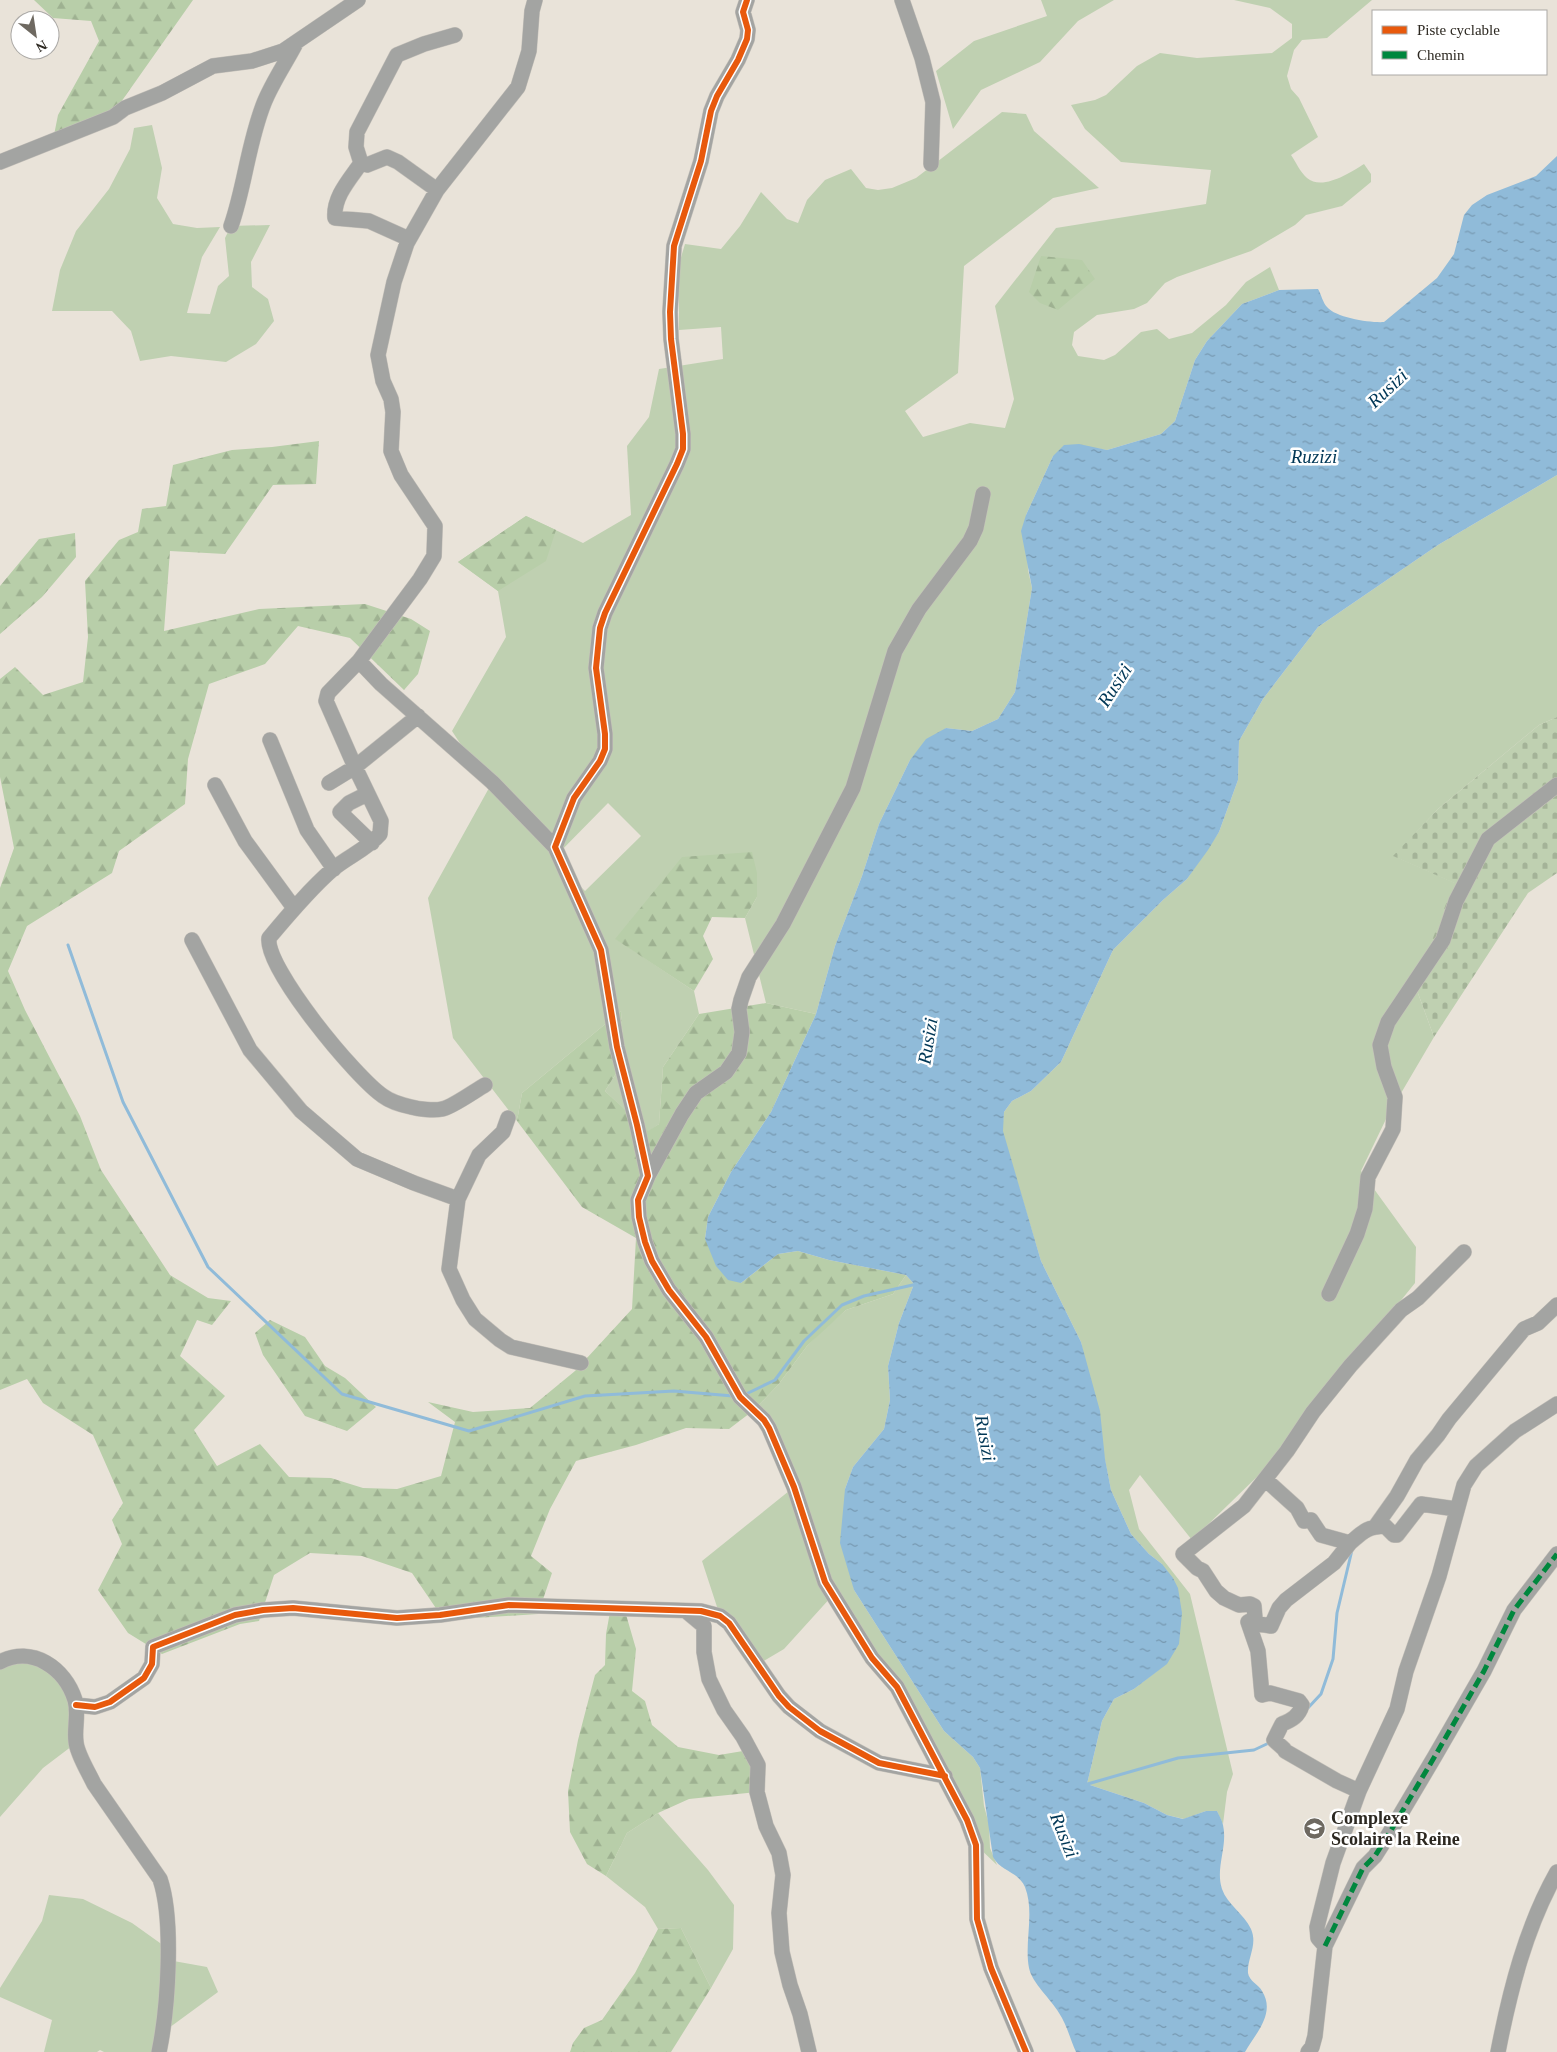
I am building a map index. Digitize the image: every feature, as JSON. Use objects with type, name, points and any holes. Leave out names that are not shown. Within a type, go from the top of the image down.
[{"type":"street","points":[[0,162],[113,116],[125,108],[162,93],[213,66],[252,61],[283,51],[358,0]]},
{"type":"street","points":[[485,1085],[442,1110],[413,1108],[384,1097],[370,1085],[319,1029],[272,955],[268,944],[269,938],[294,908],[334,869],[372,843],[380,834],[381,821],[354,767],[328,706],[326,696],[359,661],[420,579],[434,556],[435,526],[400,475],[393,460],[390,440],[393,412],[379,365],[379,343],[394,282],[409,239],[437,190],[518,87],[529,51],[532,12],[535,0]]},
{"type":"street","points":[[554,847],[574,798],[600,761],[605,749],[605,734],[596,668],[600,628],[605,613],[677,464],[682,449],[683,434],[671,339],[670,304],[674,246],[701,162],[711,111],[747,39],[748,30],[743,12],[747,0]]},
{"type":"street","points":[[902,0],[922,58],[933,102],[930,164]]},
{"type":"street","points":[[437,190],[410,169],[388,157],[368,165],[361,162],[356,147],[357,132],[397,56],[424,44],[455,35]]},
{"type":"street","points":[[231,226],[237,209],[252,140],[264,102],[297,41]]},
{"type":"street","points":[[361,162],[341,192],[334,208],[335,218],[369,221],[409,239]]},
{"type":"street","points":[[982,494],[976,528],[970,541],[918,609],[895,651],[853,788],[783,924],[749,977],[741,1000],[742,1032],[739,1053],[726,1072],[696,1093],[682,1114],[648,1176],[638,1200],[639,1217],[645,1242],[656,1268],[673,1296],[706,1338],[740,1397],[764,1420],[769,1428],[794,1487],[824,1582],[872,1658],[897,1687],[967,1820],[976,1845],[977,1919],[991,1968],[1026,2052]]},
{"type":"street","points":[[359,661],[381,684],[492,782],[554,847],[601,950],[617,1047],[648,1176]]},
{"type":"street","points":[[330,783],[354,767],[418,716]]},
{"type":"street","points":[[270,740],[307,830],[334,869]]},
{"type":"street","points":[[214,785],[245,841],[294,908]]},
{"type":"street","points":[[1329,1294],[1357,1234],[1366,1209],[1368,1177],[1392,1129],[1396,1097],[1384,1066],[1380,1045],[1388,1022],[1442,940],[1456,901],[1488,839],[1557,785]]},
{"type":"street","points":[[367,794],[349,802],[340,812],[372,843]]},
{"type":"street","points":[[192,940],[250,1050],[301,1111],[357,1159],[458,1199]]},
{"type":"street","points":[[508,1118],[503,1132],[479,1155],[458,1199],[449,1269],[463,1300],[475,1318],[493,1335],[511,1347],[581,1362]]},
{"type":"street","points":[[1248,1622],[1255,1618],[1254,1606],[1250,1604],[1239,1605],[1224,1598],[1216,1591],[1203,1571],[1196,1568],[1183,1554],[1244,1506],[1266,1480],[1313,1412],[1351,1366],[1401,1310],[1418,1298],[1464,1252]]},
{"type":"street","points":[[1375,1527],[1397,1496],[1418,1460],[1462,1402],[1524,1329],[1538,1323],[1557,1305]]},
{"type":"street","points":[[1325,1946],[1318,1938],[1317,1926],[1332,1863],[1359,1791],[1397,1709],[1406,1671],[1439,1576],[1464,1485],[1476,1466],[1515,1431],[1557,1404]]},
{"type":"street","points":[[1266,1480],[1297,1508],[1304,1521],[1312,1520],[1321,1535],[1350,1543]]},
{"type":"street","points":[[1248,1622],[1271,1626],[1279,1608],[1286,1600],[1334,1563],[1350,1543],[1363,1531],[1385,1526],[1394,1535],[1397,1535],[1421,1504],[1456,1509]]},
{"type":"street","points":[[1308,2052],[1312,2047],[1315,2036],[1325,1946],[1363,1868],[1375,1856],[1435,1756],[1484,1671],[1514,1610],[1557,1554]]},
{"type":"street","points":[[76,1705],[95,1707],[110,1702],[144,1678],[152,1664],[153,1647],[222,1620],[252,1611],[293,1608],[397,1618],[440,1615],[509,1605],[702,1611],[720,1616],[729,1623],[779,1696],[789,1707],[820,1731],[879,1763],[945,1776]]},
{"type":"street","points":[[686,1611],[704,1626],[704,1652],[708,1679],[724,1710],[743,1737],[758,1765],[757,1792],[766,1826],[779,1853],[783,1875],[779,1914],[782,1952],[810,2052]]},
{"type":"street","points":[[1248,1622],[1258,1651],[1262,1695],[1270,1692],[1300,1701],[1302,1705],[1300,1713],[1282,1724],[1274,1740],[1285,1752],[1301,1762],[1359,1791]]},
{"type":"street","points":[[0,1662],[15,1656],[27,1657],[55,1667],[68,1685],[76,1705],[78,1717],[76,1743],[87,1770],[94,1784],[156,1871],[163,1887],[168,1960],[165,2010],[159,2052]]},
{"type":"street","points":[[1498,2052],[1513,1983],[1528,1936],[1544,1895],[1557,1872]]},
{"type":"green space","points":[[34,0],[193,0],[114,112],[54,135],[58,115],[99,41],[91,21],[60,19],[60,10],[45,10]]},
{"type":"green space","points":[[1041,0],[1114,0],[1078,21],[1040,62],[981,90],[953,129],[936,71],[974,41],[1047,16]]},
{"type":"green space","points":[[1234,0],[1372,0],[1327,38],[1302,40],[1294,50],[1287,76],[1291,89],[1299,98],[1318,137],[1291,155],[1302,173],[1313,182],[1328,182],[1344,176],[1364,164],[1371,174],[1371,182],[1342,206],[1306,215],[1295,225],[1251,251],[1177,277],[1165,283],[1147,303],[1134,309],[1097,315],[1074,332],[1072,345],[1078,356],[1104,360],[1115,355],[1141,332],[1157,329],[1169,339],[1192,333],[1226,305],[1246,282],[1270,267],[1279,290],[1242,304],[1207,341],[1195,360],[1175,421],[1161,434],[1107,450],[1095,448],[1053,456],[1026,515],[1028,570],[1032,588],[1015,692],[998,719],[972,731],[946,728],[910,760],[879,824],[862,876],[835,946],[816,1014],[766,1003],[745,918],[757,897],[616,939],[694,991],[699,1014],[663,1067],[659,1124],[648,1132],[605,1091],[624,1061],[621,1011],[522,1093],[517,1121],[453,1038],[428,898],[489,788],[452,731],[506,637],[498,591],[458,562],[526,516],[583,543],[631,515],[627,446],[649,417],[659,369],[723,359],[721,327],[679,330],[679,264],[685,244],[721,249],[740,226],[761,192],[787,219],[798,223],[807,200],[825,180],[851,169],[866,188],[878,190],[892,188],[916,178],[1002,112],[1026,114],[1034,131],[1099,188],[1053,198],[964,266],[958,373],[905,411],[923,437],[970,423],[1005,428],[1014,399],[995,306],[1056,228],[1206,204],[1211,170],[1121,162],[1085,129],[1071,105],[1095,100],[1106,95],[1137,66],[1160,53],[1197,58],[1272,53],[1292,38],[1292,24],[1270,8]],"holes":[[[608,803],[641,836],[585,891],[553,859]]]},
{"type":"green space","points":[[152,125],[162,168],[157,198],[173,224],[197,228],[220,227],[202,257],[187,313],[210,314],[218,286],[229,276],[225,238],[231,226],[270,225],[251,262],[252,287],[268,299],[274,321],[256,344],[226,362],[171,356],[140,361],[131,331],[112,311],[52,311],[60,270],[76,231],[109,189],[130,149],[134,128]]},
{"type":"green space","points":[[1041,256],[1082,260],[1095,279],[1058,310],[1040,303],[1029,292]]},
{"type":"green space","points":[[319,441],[316,484],[273,485],[225,554],[170,551],[164,631],[259,609],[365,604],[411,619],[430,631],[418,674],[404,690],[350,638],[298,626],[265,664],[209,684],[188,759],[185,804],[119,851],[112,873],[27,926],[8,971],[25,1010],[80,1116],[101,1170],[170,1275],[208,1298],[231,1301],[212,1325],[197,1320],[180,1356],[225,1396],[194,1430],[217,1466],[260,1444],[289,1477],[331,1478],[363,1488],[397,1489],[441,1476],[455,1422],[428,1402],[473,1412],[530,1408],[575,1371],[632,1309],[636,1238],[582,1207],[517,1121],[522,1093],[621,1011],[624,1061],[605,1091],[648,1131],[659,1124],[663,1067],[699,1014],[766,1003],[816,1014],[771,1112],[731,1172],[708,1217],[705,1239],[741,1283],[778,1254],[798,1251],[829,1260],[906,1275],[893,1294],[846,1310],[807,1346],[778,1385],[754,1410],[729,1429],[686,1428],[636,1445],[576,1461],[550,1509],[531,1556],[552,1573],[538,1614],[444,1620],[412,1573],[362,1556],[310,1553],[274,1575],[259,1621],[240,1624],[162,1654],[128,1633],[98,1590],[122,1544],[112,1520],[123,1503],[93,1435],[43,1403],[27,1379],[0,1390],[0,888],[14,848],[0,777],[0,679],[15,667],[43,695],[83,682],[88,637],[85,581],[119,540],[138,532],[142,509],[166,506],[173,465],[232,450]]},
{"type":"green space","points":[[1557,475],[1557,717],[1539,725],[1438,809],[1394,856],[1455,883],[1415,985],[1434,1037],[1387,1117],[1361,1171],[1416,1247],[1415,1283],[1265,1469],[1192,1540],[1140,1475],[1129,1490],[1139,1529],[1190,1594],[1233,1774],[1227,1792],[1223,1824],[1217,1811],[1206,1811],[1184,1819],[1167,1815],[1144,1803],[1087,1784],[1102,1721],[1114,1699],[1134,1689],[1167,1663],[1162,1564],[1149,1554],[1131,1534],[1111,1490],[1081,1342],[1041,1261],[1002,1131],[1004,1112],[1012,1101],[1031,1091],[1061,1062],[1113,950],[1187,879],[1219,832],[1238,780],[1239,741],[1263,699],[1318,627],[1438,545]]},
{"type":"green space","points":[[526,516],[556,530],[546,561],[498,591],[458,562]]},
{"type":"green space","points":[[75,533],[76,557],[42,597],[0,634],[0,586],[39,539]]},
{"type":"green space","points":[[1557,717],[1557,873],[1528,893],[1434,1037],[1415,985],[1454,883],[1393,856],[1438,809],[1539,725]]},
{"type":"green space","points":[[752,852],[757,873],[757,897],[745,918],[712,917],[703,936],[713,959],[694,991],[615,939],[682,857]]},
{"type":"green space","points":[[906,1275],[914,1284],[899,1323],[888,1366],[890,1400],[884,1429],[853,1467],[845,1489],[854,1590],[944,1731],[973,1757],[980,1768],[984,1806],[989,1824],[990,1848],[997,1865],[976,1845],[945,1776],[832,1596],[784,1649],[757,1665],[720,1616],[702,1561],[794,1487],[754,1410],[778,1385],[807,1346],[823,1330],[846,1310],[893,1294]]},
{"type":"green space","points":[[270,1320],[305,1337],[325,1366],[345,1378],[376,1407],[347,1431],[305,1416],[263,1355],[255,1333]]},
{"type":"green space","points":[[625,1611],[636,1649],[632,1691],[645,1701],[652,1725],[678,1747],[719,1755],[749,1750],[757,1792],[689,1799],[658,1813],[627,1833],[606,1876],[587,1864],[570,1832],[568,1791],[578,1740],[595,1675],[605,1665],[606,1634],[610,1612]]},
{"type":"green space","points":[[27,1657],[68,1685],[76,1743],[43,1768],[0,1817],[0,1662]]},
{"type":"green space","points":[[658,1813],[708,1870],[734,1905],[733,1949],[711,1988],[681,1928],[658,1929],[645,1907],[606,1876],[627,1833]]},
{"type":"green space","points":[[49,1895],[83,1899],[132,1923],[167,1948],[168,1960],[207,1967],[218,1992],[162,2033],[159,2052],[104,2052],[100,2050],[97,2052],[44,2052],[52,2020],[0,1997],[0,1988],[42,1921]]},
{"type":"green space","points":[[681,1928],[711,1988],[671,2052],[570,2052],[573,2043],[584,2028],[602,2020],[635,1973],[658,1929]]},
{"type":"water","name":"Ruzizi","points":[[1557,156],[1557,475],[1438,545],[1318,627],[1263,699],[1239,741],[1238,780],[1219,832],[1208,850],[1187,879],[1113,950],[1061,1062],[1031,1091],[1012,1101],[1004,1112],[1003,1131],[1041,1261],[1081,1342],[1100,1411],[1105,1459],[1111,1490],[1131,1534],[1149,1554],[1162,1564],[1173,1578],[1178,1588],[1182,1613],[1179,1644],[1167,1664],[1134,1689],[1114,1699],[1102,1721],[1087,1784],[1144,1803],[1167,1815],[1183,1819],[1206,1811],[1217,1811],[1223,1823],[1224,1833],[1220,1873],[1222,1889],[1251,1929],[1253,1946],[1248,1973],[1262,1991],[1267,2007],[1263,2023],[1245,2052],[1076,2052],[1062,2018],[1031,1974],[1028,1958],[1028,1897],[1022,1882],[1014,1874],[1000,1866],[993,1857],[980,1768],[973,1757],[944,1731],[854,1590],[840,1543],[845,1489],[853,1467],[884,1429],[890,1400],[888,1366],[899,1323],[914,1284],[906,1275],[829,1260],[798,1251],[778,1254],[741,1283],[728,1280],[716,1266],[705,1239],[708,1217],[731,1172],[771,1112],[816,1014],[835,946],[862,876],[879,824],[910,760],[926,739],[946,728],[972,731],[998,719],[1015,692],[1032,588],[1021,531],[1026,515],[1053,456],[1064,445],[1079,444],[1107,450],[1161,434],[1175,421],[1195,360],[1207,341],[1242,304],[1279,290],[1318,289],[1326,305],[1338,314],[1363,321],[1384,322],[1437,278],[1454,254],[1464,215],[1472,205],[1487,195],[1536,176]]},
{"type":"waterway","points":[[68,945],[123,1102],[208,1267],[342,1394],[469,1431],[585,1396],[674,1391],[733,1396]]},
{"type":"waterway","points":[[744,1395],[775,1380],[804,1341],[842,1305],[864,1296],[917,1284]]},
{"type":"waterway","points":[[1307,1709],[1321,1694],[1333,1659],[1337,1613],[1352,1550]]},
{"type":"waterway","points":[[1084,1785],[1178,1758],[1254,1750],[1271,1742]]},
{"type":"marked path","points":[[1325,1946],[1363,1868],[1375,1856],[1435,1756],[1484,1671],[1514,1610],[1557,1554]]},
{"type":"cycle path","points":[[747,0],[743,12],[748,30],[747,39],[711,111],[701,161],[674,246],[670,312],[671,339],[683,434],[683,449],[605,613],[600,628],[596,668],[605,734],[605,749],[600,761],[574,798],[555,847],[601,950],[617,1047],[648,1176],[638,1200],[639,1217],[652,1261],[669,1290],[706,1337],[740,1397],[764,1420],[769,1428],[794,1487],[825,1582],[872,1658],[897,1687],[967,1820],[976,1845],[977,1919],[991,1968],[1026,2052]]},
{"type":"cycle path","points":[[76,1705],[95,1707],[110,1702],[144,1678],[152,1664],[153,1647],[235,1615],[263,1610],[293,1608],[397,1618],[440,1615],[509,1605],[701,1611],[720,1616],[729,1623],[779,1696],[789,1707],[820,1731],[879,1763],[945,1776]]},
{"type":"place","name":"Complexe Scolaire la Reine","points":[[1315,1828]]},
{"type":"water label","name":"Rusizi","points":[[1387,388]]},
{"type":"water label","name":"Rusizi","points":[[1114,685]]},
{"type":"water label","name":"Rusizi","points":[[927,1041]]},
{"type":"water label","name":"Rusizi","points":[[986,1438]]},
{"type":"water label","name":"Rusizi","points":[[1065,1835]]}]
